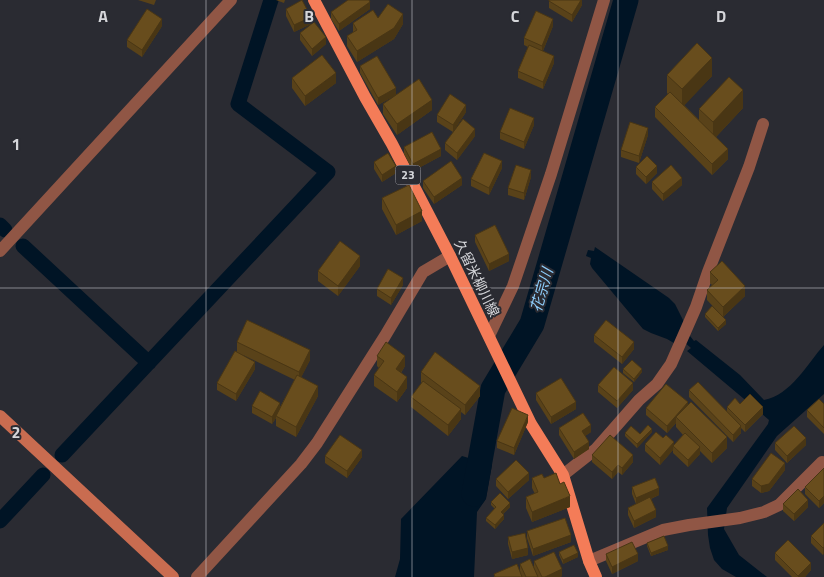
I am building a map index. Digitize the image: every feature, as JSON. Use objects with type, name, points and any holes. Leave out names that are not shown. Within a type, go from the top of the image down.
[{"type":"main road","name":"久留米柳川線","points":[[314,0],[450,256],[531,424],[563,476],[596,577]]},
{"type":"street","points":[[0,251],[231,0]]},
{"type":"street","points":[[489,336],[513,286],[542,202],[604,0]]},
{"type":"street","points":[[563,476],[596,449],[639,400],[658,384],[671,364],[696,307],[749,167],[763,124]]},
{"type":"street","points":[[198,577],[301,464],[317,443],[423,272],[450,256]]},
{"type":"street","points":[[0,416],[173,577]]},
{"type":"street","points":[[590,561],[663,530],[740,518],[779,506],[822,462],[824,464]]},
{"type":"water","points":[[595,247],[669,298],[675,304],[694,341],[696,340],[740,375],[764,400],[782,392],[798,378],[824,345],[824,394],[777,436],[727,508],[724,529],[739,555],[767,577],[736,577],[722,569],[714,560],[708,535],[707,508],[769,420],[687,351],[691,348],[683,341],[679,346],[643,329],[592,268],[590,264],[591,258],[586,256],[588,250],[594,251]]},
{"type":"water","points":[[462,456],[492,465],[486,499],[477,512],[474,577],[395,577],[400,559],[401,519]]},
{"type":"building","points":[[302,0],[311,17],[294,25],[286,9]]},
{"type":"building","points":[[348,0],[369,0],[370,2],[339,24],[331,12]]},
{"type":"building","points":[[549,0],[581,0],[572,15]]},
{"type":"building","points":[[388,4],[403,14],[394,28],[357,51],[347,36],[357,30],[353,23],[373,10],[378,18]]},
{"type":"building","points":[[147,9],[162,19],[142,50],[127,40]]},
{"type":"building","points":[[536,11],[553,19],[542,46],[524,38]]},
{"type":"building","points":[[314,22],[326,37],[312,49],[300,33]]},
{"type":"building","points":[[697,43],[712,58],[682,89],[667,75]]},
{"type":"building","points":[[529,45],[554,56],[543,82],[518,71]]},
{"type":"building","points":[[322,55],[336,73],[305,96],[292,78]]},
{"type":"building","points":[[377,56],[396,88],[378,98],[360,66]]},
{"type":"building","points":[[729,77],[743,90],[713,122],[699,109]]},
{"type":"building","points":[[419,79],[432,100],[397,124],[383,104]]},
{"type":"building","points":[[670,92],[728,149],[712,164],[655,107]]},
{"type":"building","points":[[450,94],[466,105],[453,125],[437,115]]},
{"type":"building","points":[[510,108],[534,118],[524,142],[500,132]]},
{"type":"building","points":[[463,119],[475,129],[457,153],[445,143]]},
{"type":"building","points":[[630,122],[648,128],[639,156],[621,150]]},
{"type":"building","points":[[432,132],[441,149],[413,164],[404,147]]},
{"type":"building","points":[[388,153],[396,166],[382,175],[374,162]]},
{"type":"building","points":[[484,153],[502,161],[489,188],[471,179]]},
{"type":"building","points":[[647,156],[657,166],[646,177],[636,167]]},
{"type":"building","points":[[451,161],[462,178],[434,197],[423,181]]},
{"type":"building","points":[[516,165],[531,170],[524,193],[508,188]]},
{"type":"building","points":[[671,165],[682,178],[663,194],[652,182]]},
{"type":"building","points":[[409,185],[422,211],[396,225],[382,198]]},
{"type":"building","points":[[495,225],[509,254],[489,264],[475,235]]},
{"type":"building","points":[[340,241],[360,256],[338,286],[318,271]]},
{"type":"building","points":[[722,261],[745,286],[723,307],[707,290],[718,280],[710,272]]},
{"type":"building","points":[[388,269],[403,278],[391,298],[377,289]]},
{"type":"building","points":[[712,306],[726,320],[718,328],[705,314]]},
{"type":"building","points":[[247,320],[310,350],[299,372],[237,342]]},
{"type":"building","points":[[606,320],[634,342],[622,357],[594,335]]},
{"type":"building","points":[[386,342],[405,356],[396,369],[407,377],[397,392],[374,375],[384,361],[377,356]]},
{"type":"building","points":[[235,351],[255,362],[236,394],[217,383]]},
{"type":"building","points":[[435,352],[480,386],[465,405],[421,372]]},
{"type":"building","points":[[632,360],[642,369],[634,379],[623,369]]},
{"type":"building","points":[[614,367],[633,383],[617,401],[598,385]]},
{"type":"building","points":[[297,375],[318,386],[296,427],[276,416]]},
{"type":"building","points":[[561,378],[576,402],[551,417],[536,393]]},
{"type":"building","points":[[423,381],[461,409],[448,425],[411,397]]},
{"type":"building","points":[[698,382],[741,426],[733,435],[689,390]]},
{"type":"building","points":[[666,384],[688,402],[667,426],[646,408]]},
{"type":"building","points":[[260,391],[280,403],[272,417],[252,406]]},
{"type":"building","points":[[750,394],[763,407],[745,425],[727,407],[735,398],[740,404]]},
{"type":"building","points":[[819,399],[824,404],[824,428],[807,410]]},
{"type":"building","points":[[691,402],[727,437],[712,453],[676,417]]},
{"type":"building","points":[[512,408],[528,415],[514,448],[497,441]]},
{"type":"building","points":[[583,413],[591,425],[582,431],[589,442],[574,452],[559,428]]},
{"type":"building","points":[[648,425],[652,429],[637,444],[625,433],[631,426],[640,434]]},
{"type":"building","points":[[794,426],[806,438],[787,456],[775,443]]},
{"type":"building","points":[[656,432],[663,438],[666,435],[674,442],[660,458],[645,444]]},
{"type":"building","points":[[685,433],[700,447],[688,460],[673,446]]},
{"type":"building","points":[[340,435],[362,450],[347,471],[325,456]]},
{"type":"building","points":[[610,435],[633,455],[622,468],[618,465],[612,472],[592,455]]},
{"type":"building","points":[[771,453],[785,463],[769,484],[761,486],[752,479]]},
{"type":"building","points":[[516,460],[529,473],[508,492],[496,479]]},
{"type":"building","points":[[824,468],[824,496],[819,501],[805,487]]},
{"type":"building","points":[[556,473],[560,484],[564,482],[570,496],[532,512],[526,497],[538,492],[532,478],[542,474],[544,478]]},
{"type":"building","points":[[655,478],[659,488],[636,498],[632,487]]},
{"type":"building","points":[[798,489],[808,500],[794,514],[783,504]]},
{"type":"building","points":[[500,493],[510,503],[501,512],[504,515],[495,525],[486,518],[496,507],[491,502]]},
{"type":"building","points":[[650,497],[656,510],[634,521],[628,508]]},
{"type":"building","points":[[565,518],[571,535],[533,549],[527,531]]},
{"type":"building","points":[[824,523],[824,547],[823,548],[811,536]]},
{"type":"building","points":[[525,533],[528,548],[512,552],[508,537]]},
{"type":"building","points":[[664,536],[668,546],[651,553],[647,543]]},
{"type":"building","points":[[788,540],[811,563],[798,576],[775,553]]},
{"type":"building","points":[[632,542],[638,554],[612,567],[606,554]]},
{"type":"building","points":[[574,545],[578,553],[563,560],[559,552]]},
{"type":"building","points":[[554,552],[562,569],[542,577],[534,561]]},
{"type":"building","points":[[530,559],[538,577],[526,577],[520,564]]},
{"type":"building","points":[[517,564],[522,577],[495,577],[494,574]]},
{"type":"waterway","points":[[62,455],[328,172],[238,104],[271,0]]},
{"type":"waterway","name":"花宗川","points":[[474,494],[493,389],[532,324],[626,0]]},
{"type":"waterway","points":[[0,225],[5,230]]},
{"type":"waterway","points":[[23,246],[149,363]]},
{"type":"waterway","points":[[0,521],[43,475]]}]
